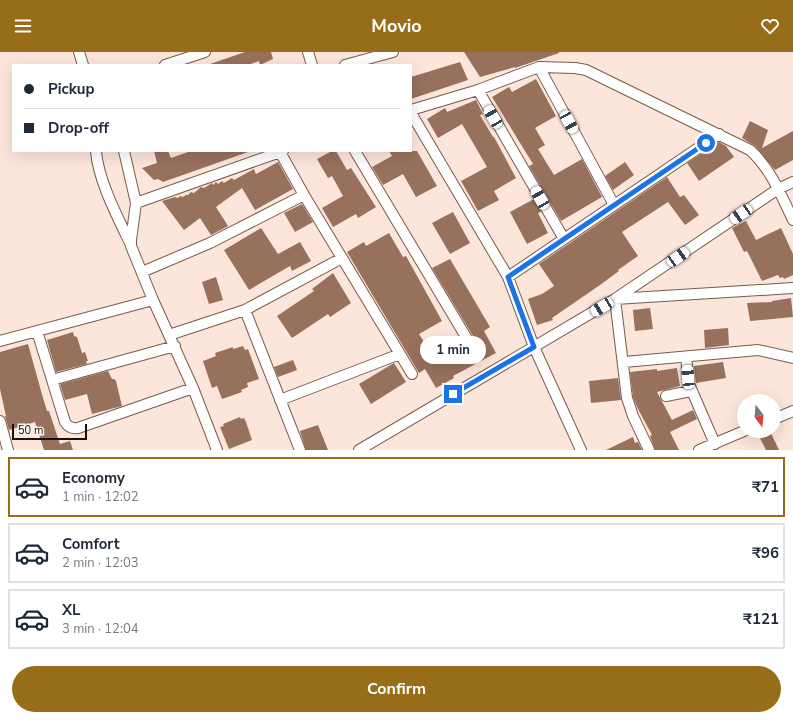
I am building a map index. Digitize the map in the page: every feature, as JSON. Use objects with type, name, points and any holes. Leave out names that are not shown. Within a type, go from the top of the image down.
[{"type":"street","points":[[79,52],[83,64]]},
{"type":"street","points":[[168,64],[205,52]]},
{"type":"street","points":[[308,52],[312,64]]},
{"type":"street","points":[[349,64],[393,52]]},
{"type":"street","points":[[539,67],[614,205]]},
{"type":"street","points":[[412,110],[478,90],[539,67],[575,68],[586,70],[750,150],[763,163],[793,220]]},
{"type":"street","points":[[478,90],[564,239]]},
{"type":"street","points":[[412,115],[508,277],[534,347],[581,450]]},
{"type":"street","points":[[508,277],[719,134]]},
{"type":"street","points":[[96,152],[98,164],[107,191],[153,300],[193,388],[216,450]]},
{"type":"street","points":[[124,152],[136,203],[131,246]]},
{"type":"street","points":[[136,203],[278,152]]},
{"type":"street","points":[[282,152],[304,195],[412,374]]},
{"type":"street","points":[[356,152],[466,337]]},
{"type":"street","points":[[359,450],[615,299],[778,189],[793,182]]},
{"type":"street","points":[[142,272],[210,243],[304,195]]},
{"type":"street","points":[[170,335],[245,310],[342,258]]},
{"type":"street","points":[[615,299],[793,288]]},
{"type":"street","points":[[615,299],[630,408],[649,450]]},
{"type":"street","points":[[0,341],[153,300]]},
{"type":"street","points":[[245,310],[300,450]]},
{"type":"street","points":[[37,331],[65,422],[67,425],[74,428],[78,428],[193,388]]},
{"type":"street","points":[[52,380],[175,346]]},
{"type":"street","points":[[624,362],[758,350],[793,358]]},
{"type":"street","points":[[280,400],[400,354]]},
{"type":"street","points":[[686,357],[691,391],[715,444]]},
{"type":"street","points":[[666,396],[691,391]]},
{"type":"street","points":[[781,416],[793,411]]},
{"type":"street","points":[[0,421],[8,450]]},
{"type":"street","points":[[699,450],[737,434]]},
{"type":"building","points":[[245,52],[271,52],[273,59],[262,64],[260,64],[259,61],[251,64],[210,64]]},
{"type":"building","points":[[464,52],[559,53],[515,68],[480,77]]},
{"type":"building","points":[[460,62],[468,80],[412,99],[412,77]]},
{"type":"building","points":[[536,79],[556,116],[535,128],[545,145],[538,149],[554,175],[582,159],[602,197],[561,221],[529,166],[533,164],[492,97],[509,87],[512,92]]},
{"type":"building","points":[[476,100],[483,114],[480,115],[494,137],[516,178],[494,191],[499,200],[478,211],[461,181],[487,167],[462,124],[438,138],[427,119],[445,108],[447,112]]},
{"type":"building","points":[[750,121],[768,130],[762,148],[793,131],[793,160],[775,170],[755,146],[742,138]]},
{"type":"building","points":[[719,142],[726,146],[734,157],[699,181],[687,163]]},
{"type":"building","points":[[417,151],[437,186],[416,197],[403,174],[383,185],[372,167],[392,156],[390,152]]},
{"type":"building","points":[[154,152],[168,152],[171,158],[188,152],[248,152],[163,182],[158,179],[154,180],[142,168],[157,163]]},
{"type":"building","points":[[330,152],[337,152],[347,170],[351,168],[376,207],[358,218],[356,214],[333,227],[322,208],[343,196],[332,176],[328,178],[317,159]]},
{"type":"building","points":[[278,162],[293,189],[255,210],[242,188],[216,207],[228,226],[211,235],[200,218],[184,230],[162,201],[175,197],[178,198],[180,196],[183,197],[212,183],[213,185],[216,182],[218,184],[222,181],[224,183],[232,178],[234,180],[254,169],[256,174]]},
{"type":"building","points":[[625,162],[634,175],[613,190],[605,176]]},
{"type":"building","points":[[667,177],[680,197],[684,195],[699,215],[685,225],[668,202],[622,232],[638,256],[600,285],[552,318],[553,320],[537,325],[528,299],[542,294],[554,286],[539,264]]},
{"type":"building","points":[[534,199],[541,212],[538,213],[548,233],[527,244],[510,212]]},
{"type":"building","points":[[302,204],[313,222],[295,232],[284,213]]},
{"type":"building","points":[[453,212],[470,243],[450,254],[432,223]]},
{"type":"building","points":[[746,221],[756,240],[781,228],[793,254],[793,275],[784,279],[783,277],[780,278],[778,275],[762,281],[747,251],[744,252],[732,228]]},
{"type":"building","points":[[261,228],[278,254],[300,242],[311,261],[292,271],[290,266],[249,290],[224,250]]},
{"type":"building","points":[[389,233],[403,257],[406,256],[442,321],[419,334],[437,362],[476,341],[432,268],[450,259],[490,327],[484,331],[496,353],[453,376],[454,378],[436,388],[425,369],[419,373],[347,252],[364,242],[366,246]]},
{"type":"building","points":[[333,273],[351,303],[330,317],[328,314],[292,338],[277,316],[314,291],[312,289]]},
{"type":"building","points":[[216,277],[223,300],[209,304],[202,282]]},
{"type":"building","points":[[791,298],[793,317],[750,321],[747,303],[772,302]]},
{"type":"building","points":[[650,308],[653,329],[635,331],[633,310]]},
{"type":"building","points":[[728,328],[729,345],[705,348],[704,330]]},
{"type":"building","points":[[73,332],[74,336],[77,337],[82,353],[85,352],[88,361],[86,361],[87,364],[56,372],[47,340]]},
{"type":"building","points":[[28,344],[47,411],[49,411],[60,444],[70,441],[73,450],[44,450],[35,422],[9,430],[0,389],[0,352]]},
{"type":"building","points":[[243,346],[245,350],[248,349],[259,379],[247,383],[248,387],[241,390],[242,392],[222,399],[217,386],[212,388],[203,361],[216,356],[215,353],[233,347],[233,349]]},
{"type":"building","points":[[293,360],[297,370],[278,377],[274,367]]},
{"type":"building","points":[[723,362],[726,378],[696,383],[694,366]]},
{"type":"building","points":[[394,363],[406,382],[371,404],[359,384]]},
{"type":"building","points":[[677,368],[680,386],[657,392],[672,420],[693,410],[697,419],[670,432],[679,450],[655,450],[650,436],[652,435],[633,397],[630,372],[657,369],[657,371]]},
{"type":"building","points":[[108,371],[112,379],[116,381],[122,406],[92,414],[87,394],[65,400],[60,384]]},
{"type":"building","points":[[618,378],[621,400],[591,403],[589,381]]},
{"type":"building","points":[[240,417],[241,419],[244,418],[252,440],[229,449],[220,427],[224,426],[223,424]]},
{"type":"building","points":[[318,425],[328,450],[306,450],[300,431]]},
{"type":"building","points":[[633,437],[635,443],[638,442],[642,450],[606,450]]},
{"type":"building","points":[[760,438],[773,438],[779,450],[766,450]]},
{"type":"route","points":[[453,394],[534,347],[508,277],[706,143]]}]
